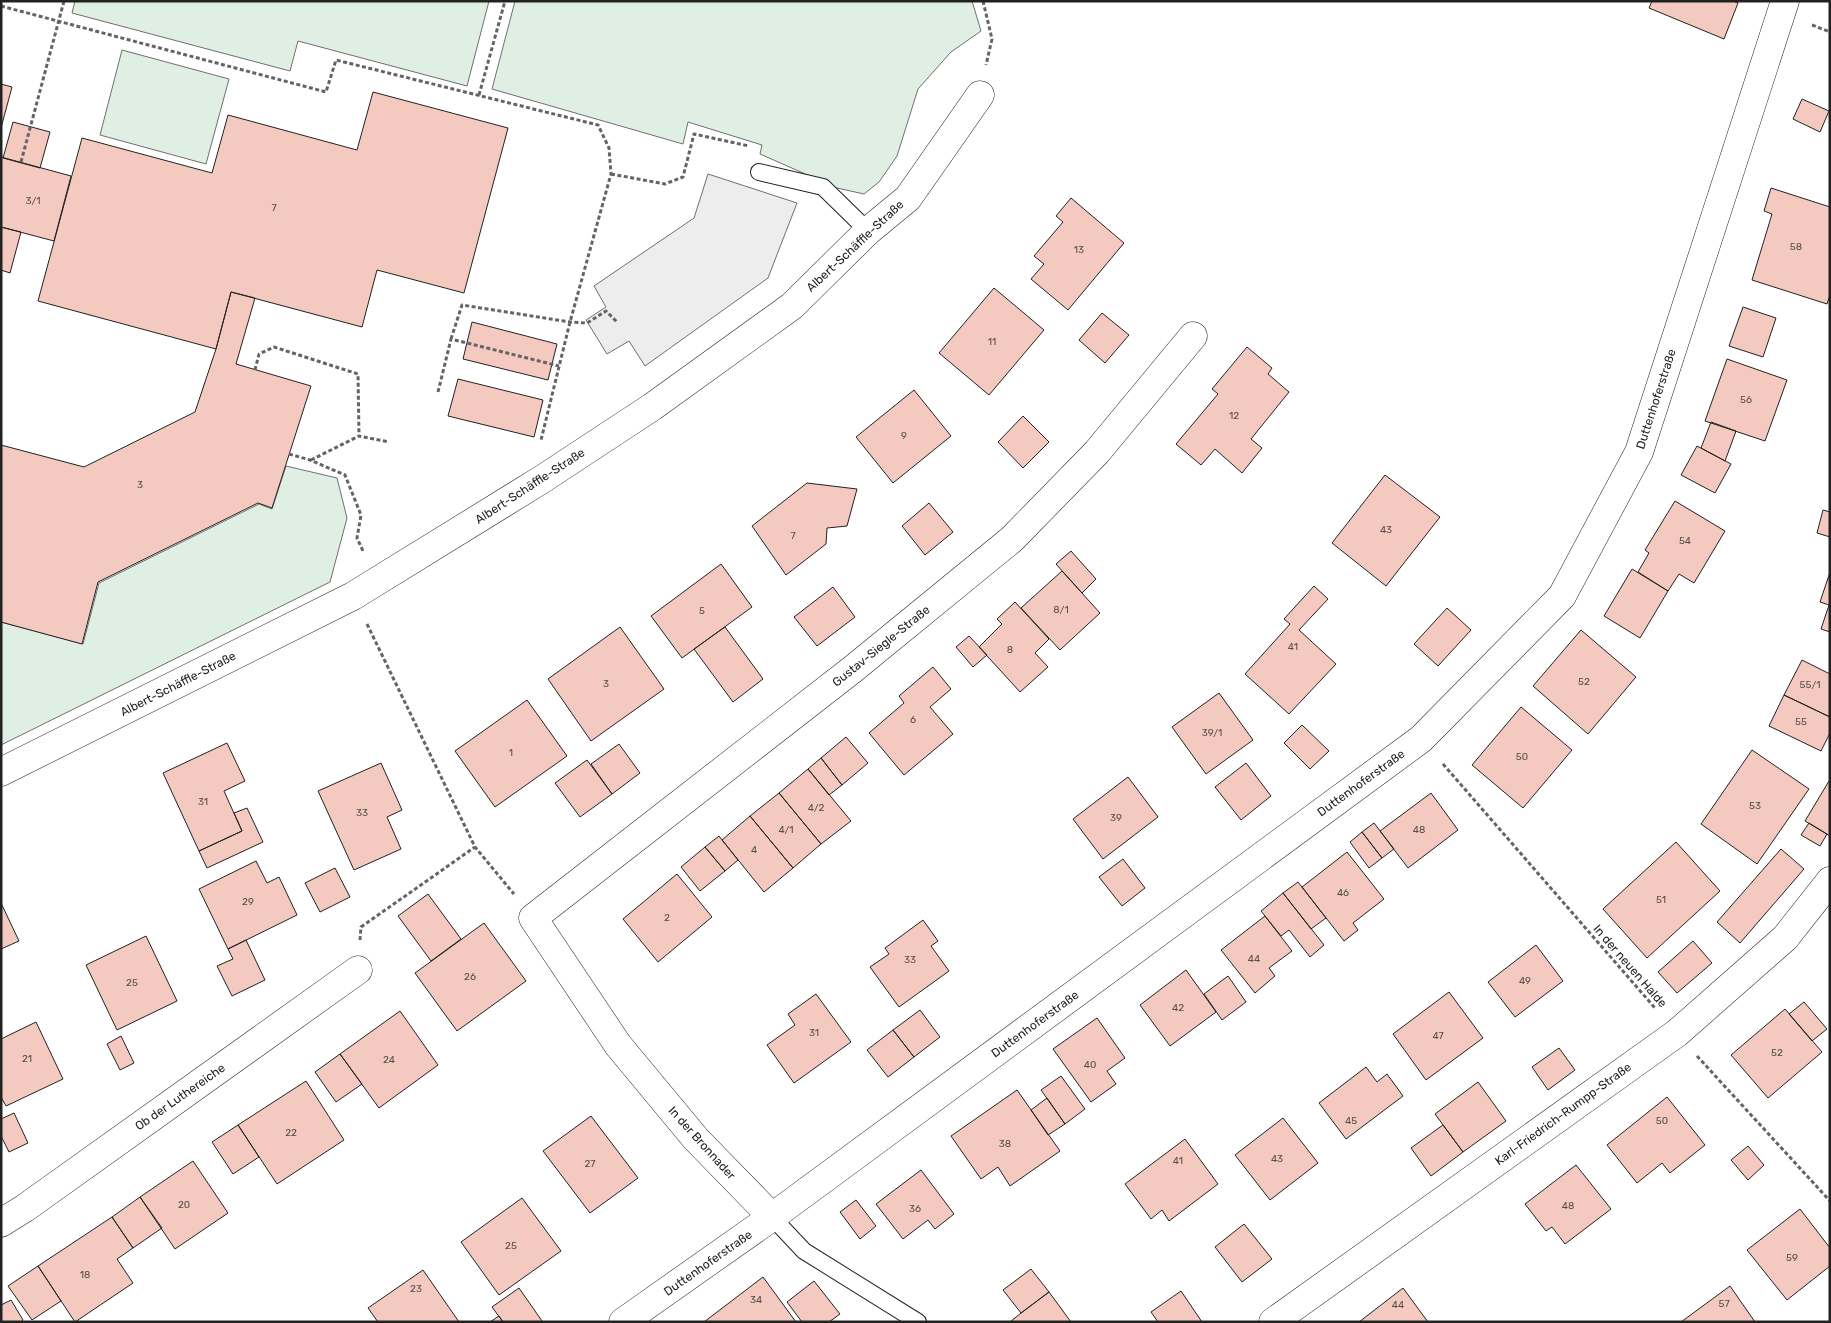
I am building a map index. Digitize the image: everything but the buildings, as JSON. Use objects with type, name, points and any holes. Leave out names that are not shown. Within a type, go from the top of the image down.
[{"type":"street","name":"Duttenhoferstraße","points":[[623,1322],[772,1217],[1421,739],[1562,596],[1640,452],[1785,1]]},
{"type":"street","name":"Albert-Schäffle-Straße","points":[[1,772],[353,596],[524,491],[652,407],[792,306],[868,231],[908,198],[980,95]]},
{"type":"street","name":"Gustav-Siegle-Straße","points":[[533,918],[854,669],[1012,539],[1097,452],[1193,336]]},
{"type":"street","name":"Karl-Friedrich-Rumpp-Straße","points":[[1273,1322],[1677,1033],[1786,938],[1830,881]]},
{"type":"street","name":"In der Bronnader","points":[[533,918],[618,1045],[696,1140],[772,1217]]},
{"type":"street","name":"Ob der Luthereiche","points":[[1,1223],[25,1208],[358,970]]},
{"type":"lane","points":[[759,172],[823,187],[868,231]]},
{"type":"lane","name":"In der Bronnader","points":[[772,1217],[804,1251],[918,1322]]},
{"type":"path","points":[[21,162],[64,1]]},
{"type":"path","points":[[479,95],[505,1]]},
{"type":"path","points":[[980,95],[992,39],[982,1]]},
{"type":"path","points":[[1,6],[326,92],[336,60],[598,125],[609,148],[611,174],[570,322],[540,446]]},
{"type":"path","points":[[611,174],[665,184],[682,177],[694,134],[750,146],[759,172]]},
{"type":"path","points":[[438,392],[451,339],[462,305],[586,323],[606,311],[617,322]]},
{"type":"path","points":[[451,339],[559,366]]},
{"type":"path","points":[[255,370],[259,354],[274,347],[358,374],[359,436]]},
{"type":"path","points":[[310,460],[359,436],[389,442]]},
{"type":"path","points":[[289,454],[310,460],[345,475],[361,515],[357,538]]},
{"type":"path","points":[[377,644],[476,847],[500,878]]},
{"type":"path","name":"In der neuen Halde","points":[[1421,739],[1677,1033],[1830,1201]]},
{"type":"path","points":[[358,970],[361,927],[476,847]]},
{"type":"green space","points":[[75,1],[489,1],[467,86],[298,41],[290,71],[72,13]]},
{"type":"green space","points":[[515,1],[972,1],[981,31],[951,52],[918,89],[897,156],[879,182],[864,194],[837,188],[760,154],[762,145],[688,122],[683,144],[492,89]]},
{"type":"green space","points":[[122,50],[229,79],[206,164],[100,135]]},
{"type":"green space","points":[[286,466],[337,478],[347,518],[330,582],[1,745],[1,622],[83,644],[99,583],[259,504],[272,509]]},
{"type":"shaded area","points":[[708,174],[797,203],[768,278],[645,366],[629,341],[607,354],[586,320],[606,307],[594,286],[694,218]]}]
